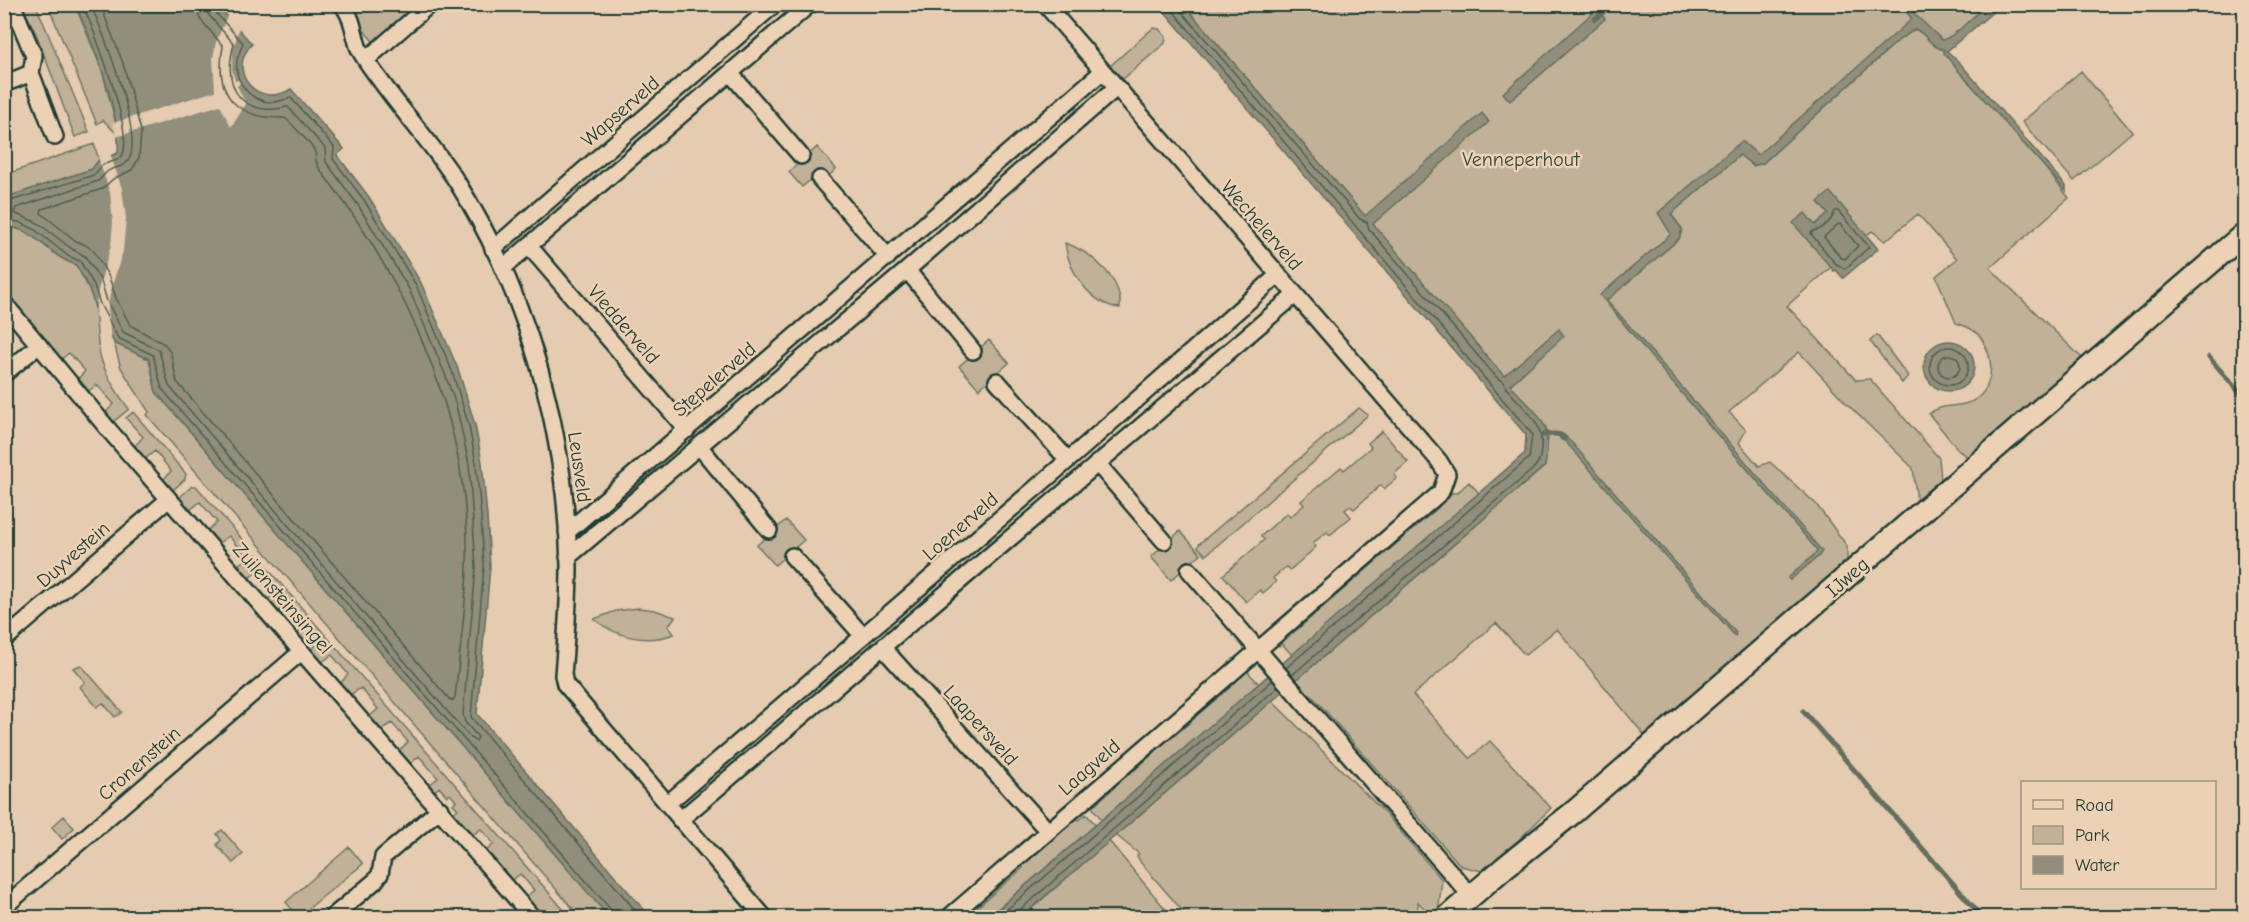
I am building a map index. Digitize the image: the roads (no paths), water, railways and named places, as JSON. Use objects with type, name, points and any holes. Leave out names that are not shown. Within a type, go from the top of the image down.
[{"type":"street","points":[[12,4],[34,56],[31,73],[55,136]]},
{"type":"street","name":"Leusveld","points":[[342,4],[353,23],[359,48],[379,79],[421,131],[457,182],[503,268],[526,325],[545,385],[556,443],[567,532],[563,675],[565,684],[765,918]]},
{"type":"street","points":[[367,59],[430,4]]},
{"type":"street","name":"Wapserveld","points":[[493,249],[775,4]]},
{"type":"street","points":[[503,268],[810,4]]},
{"type":"street","name":"Wechelerveld","points":[[1044,4],[1439,461],[1447,474]]},
{"type":"street","name":"Stepelerveld","points":[[567,532],[1102,72]]},
{"type":"street","points":[[4,84],[31,73]]},
{"type":"street","points":[[731,74],[801,156]]},
{"type":"street","name":"Stepelerveld","points":[[568,557],[907,270],[1116,88]]},
{"type":"street","points":[[820,179],[888,257]]},
{"type":"street","name":"IJweg","points":[[1446,918],[1575,811],[2244,234]]},
{"type":"street","name":"Vledderveld","points":[[529,246],[687,430]]},
{"type":"street","points":[[907,270],[973,351]]},
{"type":"street","name":"Loenerveld","points":[[667,804],[1068,460],[1277,276]]},
{"type":"street","name":"Loenerveld","points":[[680,820],[1295,295]]},
{"type":"street","name":"Zuilensteinsingel","points":[[4,303],[301,652],[533,918]]},
{"type":"street","points":[[4,374],[39,345]]},
{"type":"street","points":[[997,381],[1068,460]]},
{"type":"street","name":"Stepelerveld","points":[[699,446],[770,530]]},
{"type":"street","points":[[1097,464],[1164,541]]},
{"type":"street","name":"Laagveld","points":[[948,918],[1048,831],[1263,654],[1441,492],[1447,474]]},
{"type":"street","name":"Duyvestein","points":[[4,640],[170,499]]},
{"type":"street","points":[[792,556],[863,636]]},
{"type":"street","points":[[1189,570],[1470,896]]},
{"type":"street","name":"Laapersveld","points":[[883,648],[1048,831]]},
{"type":"street","name":"Cronenstein","points":[[4,907],[301,652]]},
{"type":"street","points":[[331,918],[375,881],[380,874],[383,857],[440,809]]},
{"type":"water","points":[[75,5],[217,5],[252,44],[242,65],[244,76],[249,84],[257,91],[267,95],[279,94],[291,89],[344,149],[337,155],[369,197],[421,283],[458,369],[475,425],[482,462],[490,567],[477,714],[650,917],[609,917],[156,392],[149,359],[114,343],[76,265],[58,256],[26,232],[5,226],[4,198],[92,169],[99,160],[118,153],[118,137],[110,98],[90,38]]},
{"type":"water","points":[[1159,5],[1184,5],[1365,216],[1482,113],[1489,122],[1373,224],[1504,376],[1559,329],[1564,336],[1510,385],[1536,413],[1545,429],[1547,451],[1545,466],[1021,917],[988,918],[1525,453],[1526,435]]},
{"type":"water","points":[[1901,5],[1905,5],[1942,40],[1959,30],[1986,5],[2001,5],[1947,51],[2066,186],[2066,191],[1956,68],[1944,50],[1935,46],[1915,29],[1900,39],[1763,163],[1753,166],[1740,155],[1671,214],[1682,229],[1679,239],[1607,300],[1822,551],[1790,580],[1788,578],[1817,550],[1600,295],[1671,234],[1658,213],[1742,141],[1758,155],[1912,19]]},
{"type":"water","points":[[1597,9],[1605,19],[1510,101],[1503,93]]},
{"type":"water","points":[[1830,192],[1878,249],[1843,278],[1836,270],[1834,271],[1793,223],[1805,213],[1815,225],[1828,214],[1818,202]]},
{"type":"water","points":[[1949,341],[1967,348],[1974,366],[1967,384],[1949,391],[1931,384],[1924,366],[1931,348]]},
{"type":"water","points":[[1560,433],[1572,443],[1736,633],[1735,636],[1566,442],[1560,439]]},
{"type":"waterway","points":[[1595,19],[1608,8]]},
{"type":"waterway","points":[[2209,357],[2244,398]]},
{"type":"waterway","points":[[1543,435],[1558,434],[1565,438]]},
{"type":"waterway","points":[[1803,711],[1983,918]]},
{"type":"park label","name":"Venneperhout","points":[[1521,159]]}]
